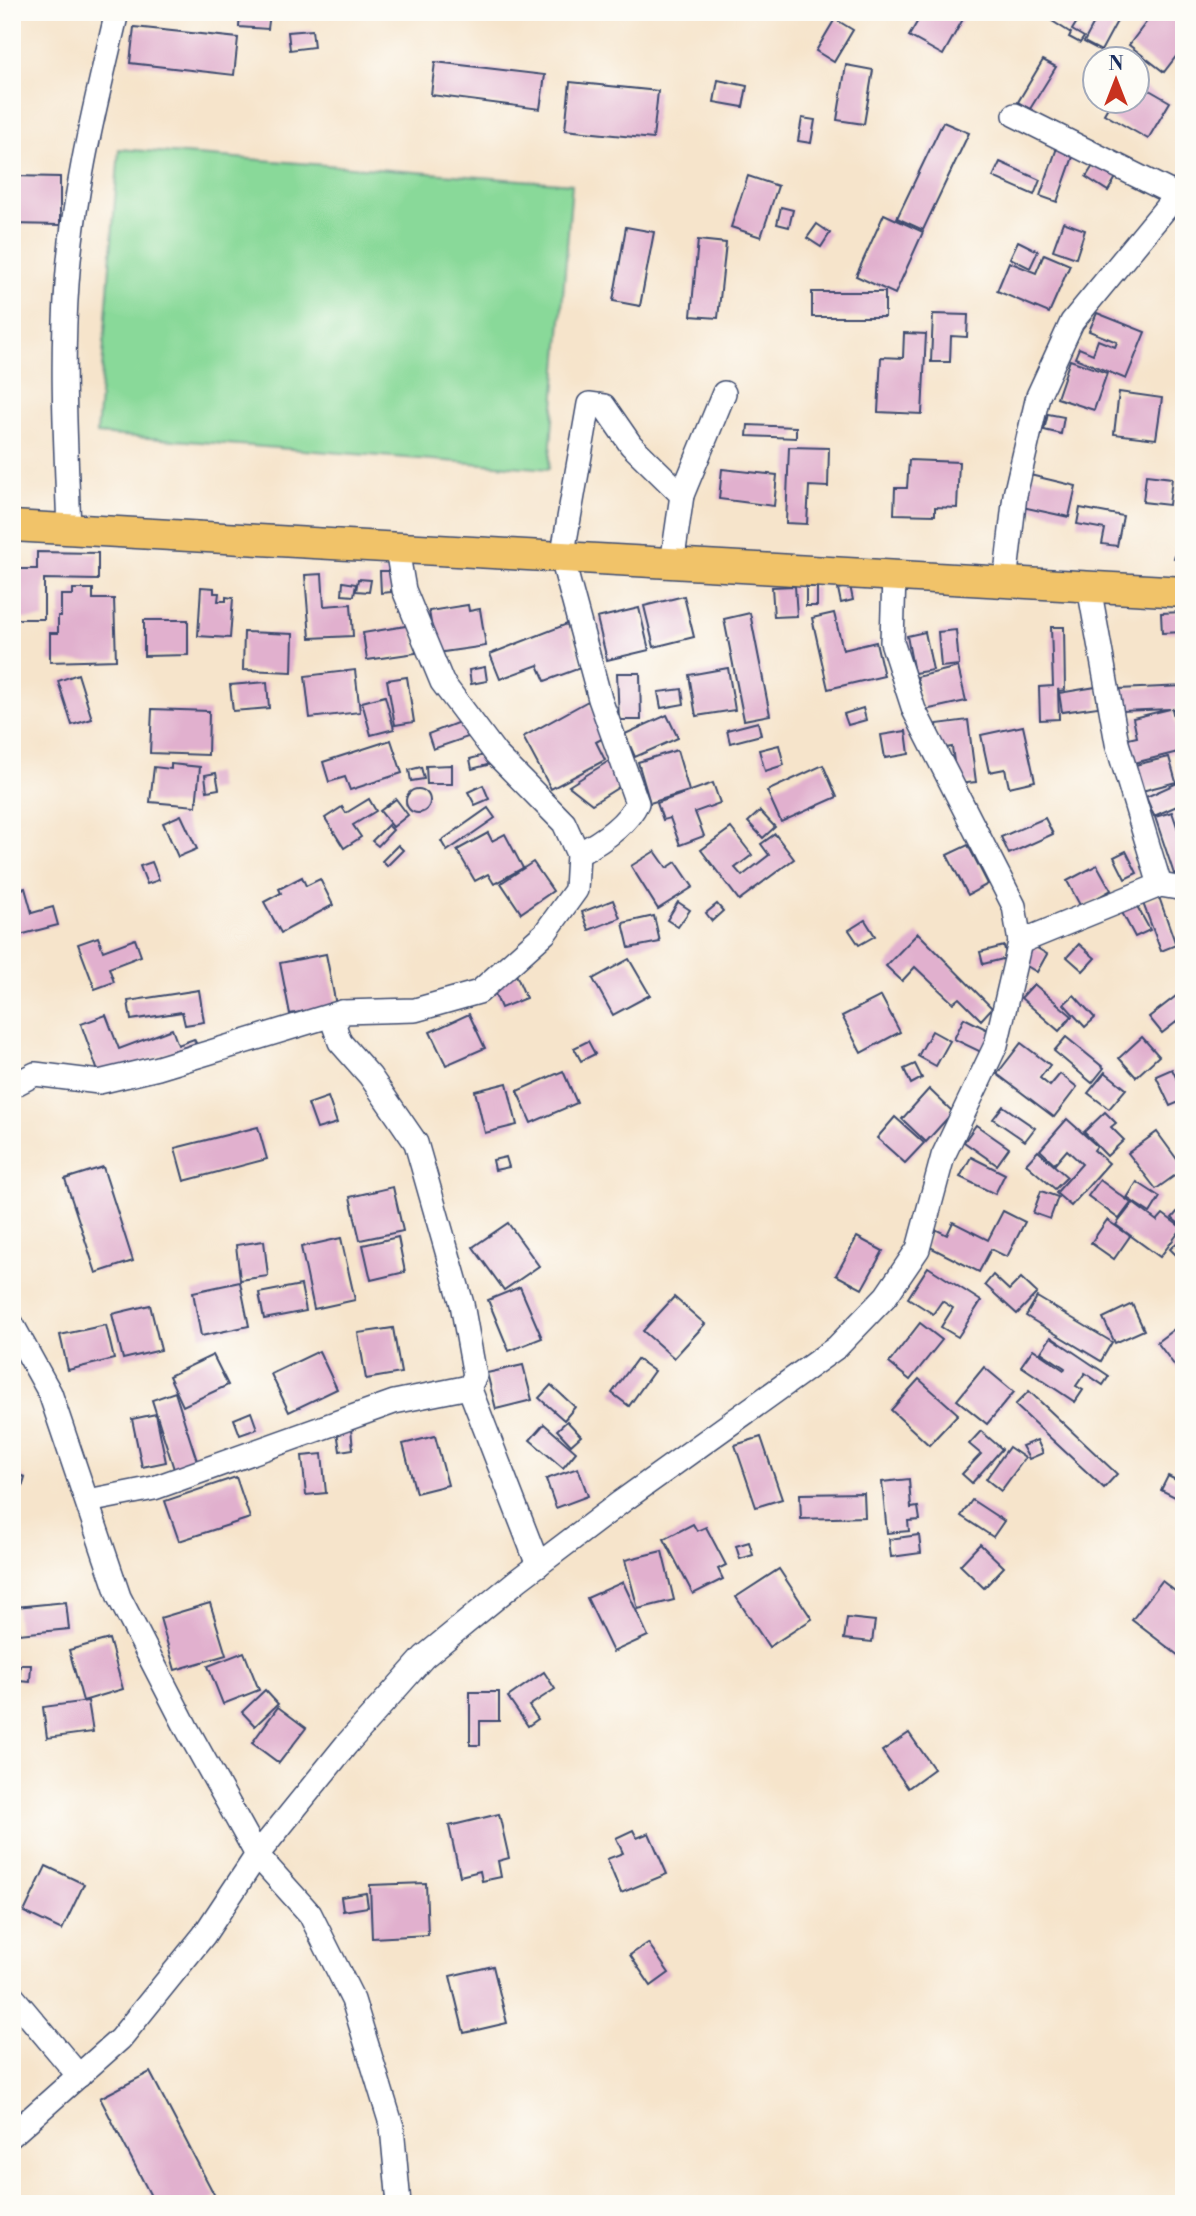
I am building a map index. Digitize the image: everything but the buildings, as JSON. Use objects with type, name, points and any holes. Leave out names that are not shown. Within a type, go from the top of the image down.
[{"type":"main road","points":[[12,526],[1184,592]]},
{"type":"street","points":[[69,530],[65,410],[66,285],[78,184],[117,12]]},
{"type":"street","points":[[1004,583],[1015,495],[1038,396],[1072,321],[1180,190],[1015,116]]},
{"type":"street","points":[[672,564],[682,495],[724,393]]},
{"type":"street","points":[[578,854],[600,842],[633,811],[637,803],[600,699],[562,558],[589,404],[604,406],[631,445],[682,495]]},
{"type":"street","points":[[12,1086],[35,1074],[99,1082],[158,1068],[342,1012],[415,1010],[479,992],[545,933],[576,890],[578,854],[564,823],[496,754],[442,682],[404,590],[397,549]]},
{"type":"street","points":[[12,2135],[120,2039],[204,1935],[257,1855],[346,1745],[424,1657],[621,1502],[837,1347],[886,1296],[918,1249],[943,1156],[996,1045],[1020,942],[1013,906],[914,710],[892,642],[894,576]]},
{"type":"street","points":[[1089,587],[1117,743],[1160,885]]},
{"type":"street","points":[[1020,942],[1160,885],[1184,887]]},
{"type":"street","points":[[342,1012],[334,1025],[340,1042],[370,1076],[416,1143],[463,1304],[475,1376],[469,1387],[538,1565]]},
{"type":"street","points":[[12,1324],[50,1393],[119,1597],[186,1727],[257,1855],[310,1914],[353,2000],[392,2127],[399,2204]]},
{"type":"street","points":[[88,1501],[154,1488],[394,1402],[469,1387]]},
{"type":"street","points":[[12,1996],[79,2076]]},
{"type":"green space","points":[[119,149],[572,184],[549,469],[97,434]]}]
